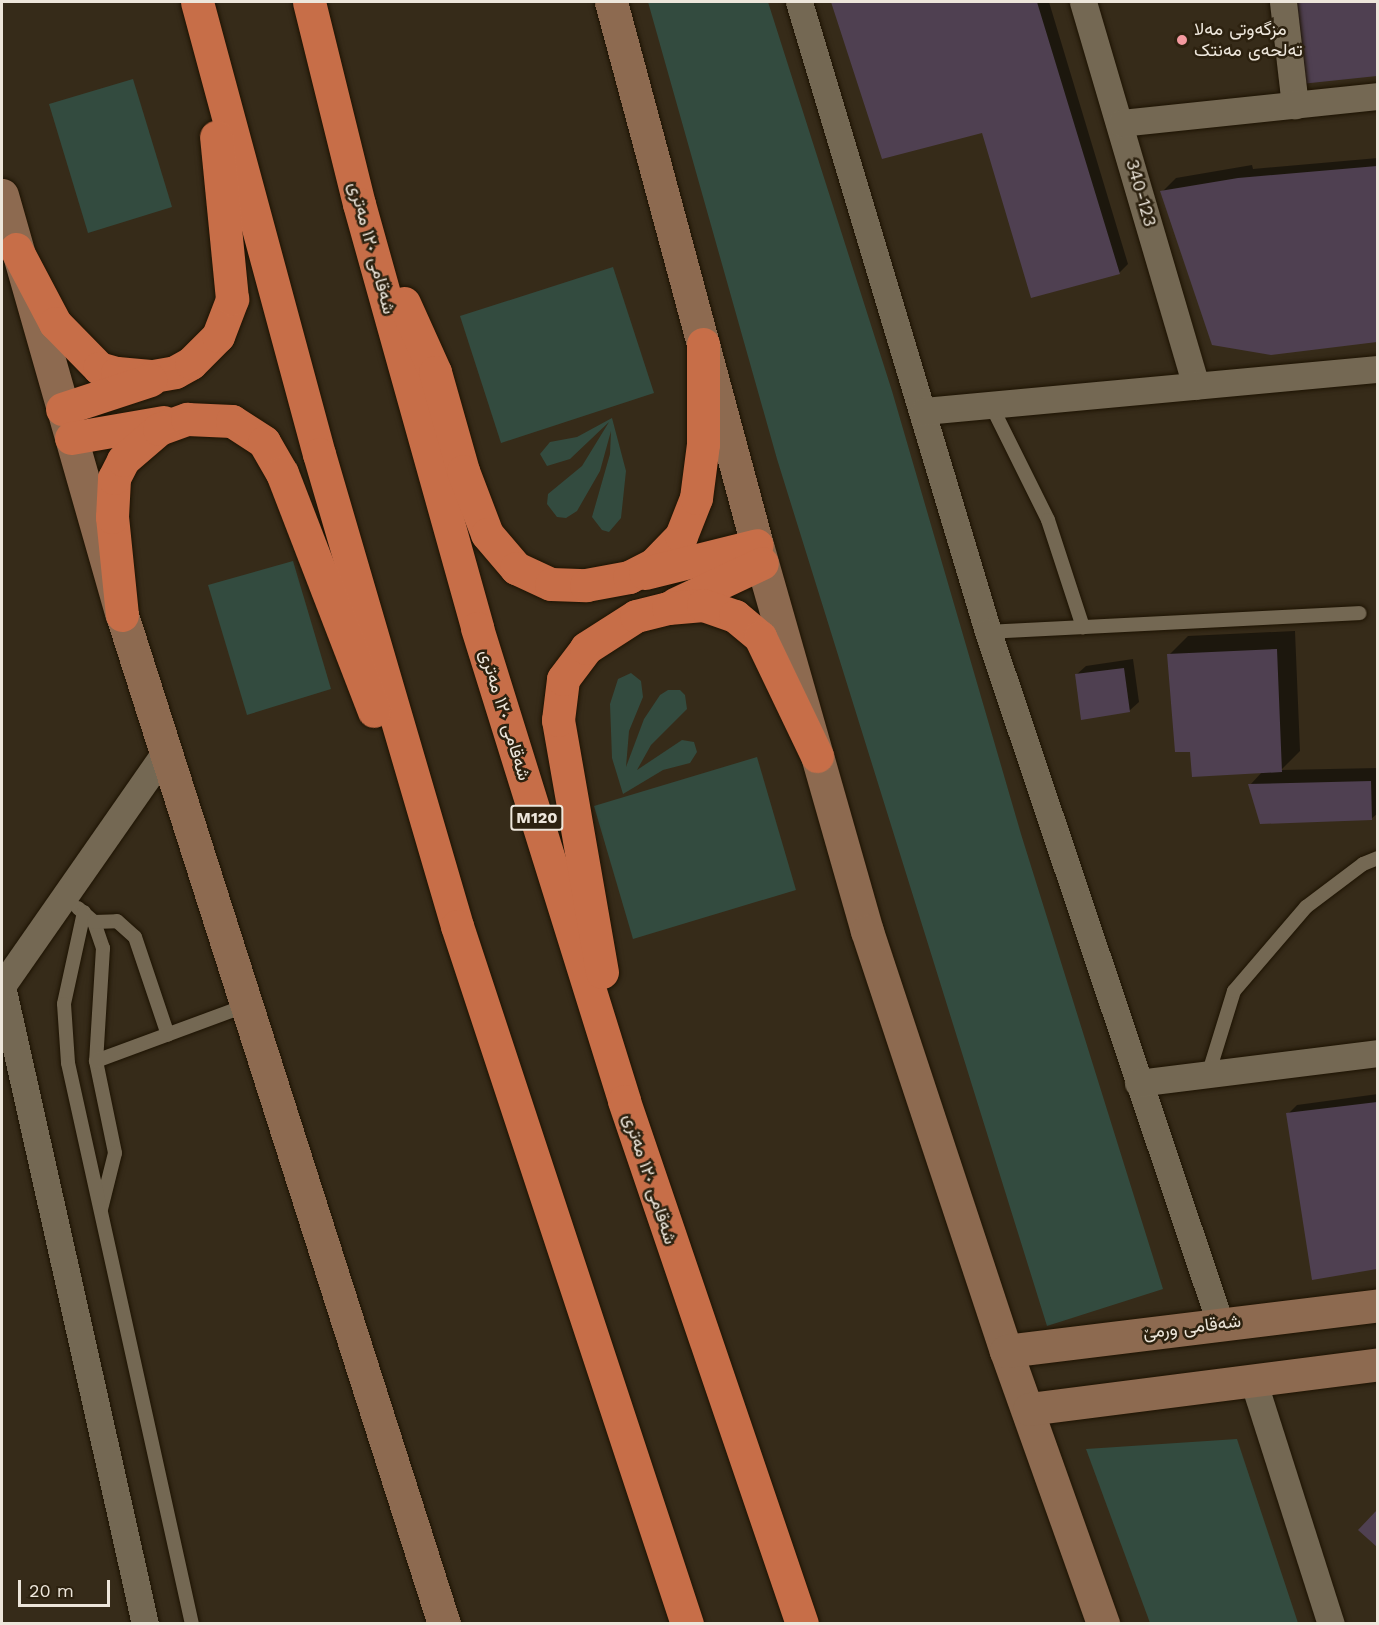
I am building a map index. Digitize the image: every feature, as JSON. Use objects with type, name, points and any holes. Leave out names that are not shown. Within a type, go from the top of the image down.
[{"type":"highway","name":"شەقامی ١٢٠ مەتری","points":[[309,2],[359,204],[477,628],[624,1101],[802,1623]]},
{"type":"highway","points":[[67,423],[174,372],[207,351],[218,336],[232,299],[200,16]]},
{"type":"highway","points":[[200,16],[319,454],[457,926],[687,1623]]},
{"type":"highway","points":[[359,204],[435,372],[463,471],[487,534],[516,568],[551,584],[586,585],[760,554]]},
{"type":"highway","points":[[16,249],[55,323],[99,368],[133,375],[174,372]]},
{"type":"highway","points":[[628,577],[654,564],[669,551],[690,518],[703,444],[703,344]]},
{"type":"highway","points":[[67,423],[188,418],[232,421],[256,434],[271,450],[457,926]]},
{"type":"highway","points":[[122,615],[112,517],[114,478],[123,460],[138,445],[159,429],[188,418]]},
{"type":"highway","points":[[668,608],[760,554]]},
{"type":"highway","points":[[624,1101],[578,829],[559,742],[558,697],[572,661],[600,635],[636,616],[668,608],[703,605],[749,626],[760,637],[817,756]]},
{"type":"street","points":[[611,2],[760,554],[867,931],[1006,1351],[1029,1409],[1103,1623]]},
{"type":"street","points":[[799,2],[924,411],[988,632],[1137,1083],[1220,1323]]},
{"type":"street","name":"340-123","points":[[1083,2],[1121,123],[1196,386]]},
{"type":"street","points":[[1283,2],[1295,105]]},
{"type":"street","points":[[1121,123],[1377,96]]},
{"type":"street","points":[[2,195],[122,615],[444,1623]]},
{"type":"street","points":[[924,411],[1377,369]]},
{"type":"street","points":[[145,1623],[2,986],[80,910],[166,751]]},
{"type":"street","points":[[1137,1083],[1377,1053]]},
{"type":"street","name":"شەقامی ورمێ","points":[[1006,1351],[1377,1305]]},
{"type":"street","points":[[1029,1409],[1377,1364]]},
{"type":"street","points":[[1253,1380],[1331,1623]]},
{"type":"lane","points":[[991,405],[1048,520],[1083,627]]},
{"type":"lane","points":[[988,632],[1360,613]]},
{"type":"lane","points":[[1208,1075],[1234,991],[1306,907],[1363,864],[1377,858]]},
{"type":"lane","points":[[80,910],[117,921],[135,937],[168,1035]]},
{"type":"lane","points":[[80,910],[103,948],[96,1061],[116,1153],[100,1214]]},
{"type":"lane","points":[[80,910],[67,975],[64,1034],[100,1214],[192,1623]]},
{"type":"lane","points":[[96,1061],[247,1005]]},
{"type":"green space","points":[[648,2],[768,2],[892,391],[1021,834],[1163,1289],[1047,1326],[777,459]]},
{"type":"green space","points":[[133,79],[172,207],[88,233],[49,104]]},
{"type":"green space","points":[[613,267],[654,393],[501,443],[460,316]]},
{"type":"green space","points":[[612,418],[626,471],[621,518],[609,532],[602,530],[592,517],[610,454],[611,431],[600,471],[577,511],[566,518],[557,517],[547,504],[548,494],[582,466],[609,422],[570,459],[547,466],[540,454],[550,442],[577,437]]},
{"type":"green space","points":[[293,561],[331,689],[247,715],[208,585]]},
{"type":"green space","points":[[631,673],[641,681],[643,697],[629,731],[626,767],[644,719],[660,695],[668,690],[680,690],[685,695],[687,709],[651,745],[637,770],[682,740],[694,742],[697,752],[690,763],[663,770],[623,794],[612,758],[610,704],[618,679]]},
{"type":"green space","points":[[757,757],[796,890],[633,939],[594,806]]},
{"type":"green space","points":[[1237,1439],[1298,1623],[1150,1623],[1086,1449]]},
{"type":"building","points":[[831,2],[1037,2],[1120,274],[1031,298],[982,133],[882,159]]},
{"type":"building","points":[[1292,2],[1377,2],[1377,76],[1301,84]]},
{"type":"building","points":[[1377,166],[1377,342],[1271,355],[1212,345],[1160,191],[1238,178]]},
{"type":"building","points":[[1277,649],[1282,772],[1192,777],[1190,752],[1175,752],[1167,654]]},
{"type":"building","points":[[1124,668],[1130,712],[1081,720],[1075,674]]},
{"type":"building","points":[[1371,781],[1372,820],[1260,824],[1248,784]]},
{"type":"building","points":[[1377,1102],[1377,1269],[1312,1280],[1286,1113]]},
{"type":"building","points":[[1377,1510],[1377,1547],[1358,1530]]},
{"type":"place","name":"مزگەوتی مەلا تەلحەی مەنتک","points":[[1182,40]]}]
